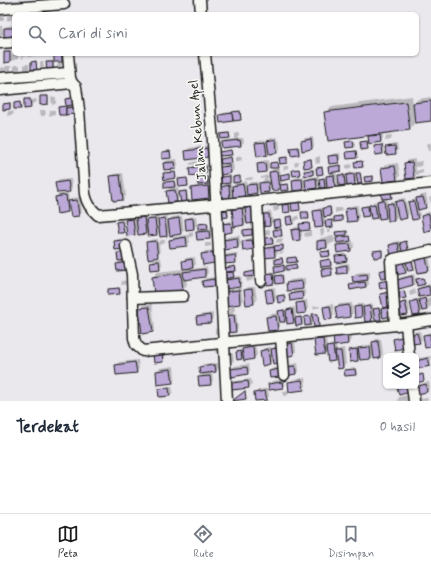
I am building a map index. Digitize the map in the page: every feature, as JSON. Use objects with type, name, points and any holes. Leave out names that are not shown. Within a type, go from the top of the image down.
[{"type":"street","points":[[200,0],[201,12]]},
{"type":"street","points":[[0,9],[64,6]]},
{"type":"street","points":[[0,43],[12,42]]},
{"type":"street","points":[[68,56],[71,78],[76,87],[79,110],[85,194],[87,203],[98,215],[216,205],[431,183]]},
{"type":"street","name":"Jalan Kebun Apel","points":[[204,56],[213,141],[227,401]]},
{"type":"street","points":[[0,78],[71,78]]},
{"type":"street","points":[[0,90],[71,78]]},
{"type":"street","points":[[257,201],[261,281]]},
{"type":"street","points":[[126,246],[132,274],[134,338],[136,345],[143,351],[406,324],[431,320]]},
{"type":"street","points":[[395,325],[392,261],[394,259],[431,251]]},
{"type":"street","points":[[133,298],[183,296]]},
{"type":"street","points":[[406,324],[409,353]]},
{"type":"street","points":[[281,337],[284,375]]},
{"type":"street","points":[[412,389],[414,401]]},
{"type":"building","points":[[4,28],[12,28],[12,36],[4,37]]},
{"type":"building","points":[[4,52],[10,52],[10,62],[4,63]]},
{"type":"building","points":[[54,56],[62,56],[62,62],[54,62]]},
{"type":"building","points":[[36,61],[37,71],[31,71],[31,62]]},
{"type":"building","points":[[46,62],[53,62],[53,71],[47,71]]},
{"type":"building","points":[[40,96],[48,96],[48,104],[40,105]]},
{"type":"building","points":[[72,98],[73,105],[66,106],[65,99]]},
{"type":"building","points":[[24,99],[30,99],[31,108],[24,109]]},
{"type":"building","points":[[431,101],[431,121],[415,123],[413,103]]},
{"type":"building","points":[[20,102],[21,109],[14,109],[14,103]]},
{"type":"building","points":[[406,102],[410,130],[328,141],[324,112]]},
{"type":"building","points":[[10,103],[10,109],[3,110],[3,104]]},
{"type":"building","points":[[66,106],[66,115],[59,115],[58,107]]},
{"type":"building","points":[[73,107],[74,114],[66,115],[66,108]]},
{"type":"building","points":[[240,111],[241,120],[233,121],[232,112]]},
{"type":"building","points":[[232,113],[233,121],[220,123],[219,115]]},
{"type":"building","points":[[229,133],[230,138],[221,139],[220,134]]},
{"type":"building","points":[[380,135],[381,142],[369,144],[368,136]]},
{"type":"building","points":[[276,139],[277,153],[269,154],[267,141]]},
{"type":"building","points":[[311,139],[312,149],[302,151],[301,141]]},
{"type":"building","points":[[240,140],[241,146],[222,148],[221,142]]},
{"type":"building","points":[[353,141],[354,147],[346,148],[345,142]]},
{"type":"building","points":[[367,141],[368,149],[361,150],[360,142]]},
{"type":"building","points":[[265,142],[267,155],[257,157],[255,143]]},
{"type":"building","points":[[382,145],[383,154],[375,155],[374,146]]},
{"type":"building","points":[[395,146],[396,154],[386,155],[385,147]]},
{"type":"building","points":[[298,147],[299,155],[291,156],[290,148]]},
{"type":"building","points":[[207,148],[208,157],[186,160],[185,151]]},
{"type":"building","points":[[231,150],[232,155],[220,156],[219,152]]},
{"type":"building","points":[[170,151],[171,158],[162,159],[162,152]]},
{"type":"building","points":[[356,151],[357,158],[347,159],[346,152]]},
{"type":"building","points":[[338,155],[339,163],[329,164],[328,156]]},
{"type":"building","points":[[231,157],[232,163],[221,164],[220,159]]},
{"type":"building","points":[[287,157],[287,163],[280,164],[279,158]]},
{"type":"building","points":[[311,159],[312,167],[304,168],[303,160]]},
{"type":"building","points":[[362,161],[363,167],[355,168],[354,162]]},
{"type":"building","points":[[175,162],[176,169],[164,170],[163,163]]},
{"type":"building","points":[[277,162],[278,168],[270,168],[270,163]]},
{"type":"building","points":[[412,162],[414,178],[406,179],[404,163]]},
{"type":"building","points":[[265,163],[266,172],[258,173],[257,164]]},
{"type":"building","points":[[341,165],[341,171],[329,173],[328,167]]},
{"type":"building","points":[[206,166],[206,173],[190,176],[189,168]]},
{"type":"building","points":[[230,166],[231,173],[221,175],[220,167]]},
{"type":"building","points":[[395,166],[397,180],[383,182],[381,168]]},
{"type":"building","points":[[322,167],[323,174],[317,175],[316,168]]},
{"type":"building","points":[[299,169],[300,175],[293,176],[292,170]]},
{"type":"building","points":[[313,170],[313,175],[305,176],[304,171]]},
{"type":"building","points":[[277,171],[279,190],[272,191],[269,172]]},
{"type":"building","points":[[175,172],[176,178],[164,180],[163,173]]},
{"type":"building","points":[[290,173],[290,179],[281,181],[280,175]]},
{"type":"building","points":[[356,173],[360,173],[362,184],[358,184]]},
{"type":"building","points":[[354,174],[355,185],[347,186],[346,175]]},
{"type":"building","points":[[120,175],[123,200],[113,201],[110,176]]},
{"type":"building","points":[[334,175],[335,188],[327,189],[326,176]]},
{"type":"building","points":[[338,175],[344,175],[345,185],[339,186]]},
{"type":"building","points":[[230,176],[230,183],[221,184],[221,177]]},
{"type":"building","points":[[240,176],[240,182],[233,183],[233,177]]},
{"type":"building","points":[[373,176],[373,181],[365,182],[364,177]]},
{"type":"building","points":[[207,177],[208,184],[198,185],[197,178]]},
{"type":"building","points":[[187,178],[188,186],[179,187],[178,179]]},
{"type":"building","points":[[316,178],[317,188],[306,190],[305,180]]},
{"type":"building","points":[[324,178],[325,188],[320,188],[319,179]]},
{"type":"building","points":[[302,179],[303,190],[293,191],[292,180]]},
{"type":"building","points":[[68,181],[70,192],[57,193],[55,183]]},
{"type":"building","points":[[174,181],[175,187],[164,188],[164,182]]},
{"type":"building","points":[[268,182],[269,192],[260,193],[259,183]]},
{"type":"building","points":[[243,184],[245,196],[233,198],[232,186]]},
{"type":"building","points":[[256,184],[257,193],[247,195],[246,185]]},
{"type":"building","points":[[288,184],[289,190],[281,191],[280,185]]},
{"type":"building","points":[[229,185],[230,199],[222,200],[221,187]]},
{"type":"building","points":[[208,186],[209,198],[192,200],[191,188]]},
{"type":"building","points":[[175,190],[177,202],[168,203],[166,191]]},
{"type":"building","points":[[186,191],[187,202],[181,203],[179,192]]},
{"type":"building","points":[[391,192],[392,198],[382,199],[381,193]]},
{"type":"building","points":[[66,195],[68,212],[57,214],[55,197]]},
{"type":"building","points":[[423,197],[426,208],[418,210],[416,198]]},
{"type":"building","points":[[77,200],[79,216],[71,217],[68,201]]},
{"type":"building","points":[[384,200],[386,218],[379,219],[377,201]]},
{"type":"building","points":[[403,200],[407,218],[399,220],[395,202]]},
{"type":"building","points":[[299,201],[300,210],[292,211],[291,203]]},
{"type":"building","points":[[414,201],[418,219],[412,220],[408,202]]},
{"type":"building","points":[[393,203],[394,221],[388,221],[387,204]]},
{"type":"building","points":[[289,204],[290,212],[283,213],[282,205]]},
{"type":"building","points":[[375,204],[377,218],[371,219],[369,205]]},
{"type":"building","points":[[368,206],[369,216],[362,217],[361,207]]},
{"type":"building","points":[[253,207],[255,223],[247,224],[245,208]]},
{"type":"building","points":[[330,207],[331,216],[324,217],[323,208]]},
{"type":"building","points":[[355,207],[357,221],[347,222],[345,209]]},
{"type":"building","points":[[242,208],[244,225],[234,227],[232,209]]},
{"type":"building","points":[[227,210],[228,217],[221,218],[220,211]]},
{"type":"building","points":[[321,210],[323,227],[315,228],[313,211]]},
{"type":"building","points":[[301,212],[308,212],[309,219],[302,219]]},
{"type":"building","points":[[262,214],[269,214],[270,226],[263,227]]},
{"type":"building","points":[[429,214],[431,230],[424,232],[421,216]]},
{"type":"building","points":[[292,216],[293,224],[287,225],[286,217]]},
{"type":"building","points":[[342,216],[342,221],[334,222],[334,217]]},
{"type":"building","points":[[144,217],[146,234],[138,235],[136,218]]},
{"type":"building","points":[[165,218],[167,236],[160,237],[158,219]]},
{"type":"building","points":[[179,218],[181,234],[170,236],[168,220]]},
{"type":"building","points":[[193,218],[194,229],[186,230],[185,219]]},
{"type":"building","points":[[133,219],[135,235],[127,236],[125,220]]},
{"type":"building","points":[[155,219],[157,235],[148,236],[146,220]]},
{"type":"building","points":[[280,220],[281,227],[274,228],[273,221]]},
{"type":"building","points":[[332,220],[333,227],[326,228],[325,221]]},
{"type":"building","points":[[122,221],[124,233],[118,233],[116,222]]},
{"type":"building","points":[[207,223],[208,229],[198,230],[198,224]]},
{"type":"building","points":[[231,223],[232,232],[222,234],[221,224]]},
{"type":"building","points":[[309,223],[310,230],[300,231],[299,224]]},
{"type":"building","points":[[252,229],[252,235],[243,236],[243,230]]},
{"type":"building","points":[[281,229],[282,236],[274,236],[273,230]]},
{"type":"building","points":[[299,229],[300,240],[293,241],[291,230]]},
{"type":"building","points":[[209,231],[210,239],[197,240],[196,232]]},
{"type":"building","points":[[347,231],[347,235],[336,236],[335,232]]},
{"type":"building","points":[[350,236],[351,241],[337,243],[336,238]]},
{"type":"building","points":[[186,237],[187,246],[170,248],[169,240]]},
{"type":"building","points":[[272,237],[273,244],[262,245],[261,239]]},
{"type":"building","points":[[237,238],[238,248],[224,250],[223,240]]},
{"type":"building","points":[[123,240],[124,249],[115,250],[114,241]]},
{"type":"building","points":[[252,240],[254,249],[243,251],[242,241]]},
{"type":"building","points":[[326,240],[327,248],[317,249],[317,241]]},
{"type":"building","points":[[156,241],[158,257],[148,259],[146,242]]},
{"type":"building","points":[[406,241],[409,253],[403,254],[400,243]]},
{"type":"building","points":[[398,243],[400,254],[391,256],[389,245]]},
{"type":"building","points":[[350,244],[351,251],[337,253],[336,245]]},
{"type":"building","points":[[283,245],[283,250],[275,251],[274,246]]},
{"type":"building","points":[[274,247],[275,257],[263,258],[262,249]]},
{"type":"building","points":[[382,250],[382,257],[374,258],[373,251]]},
{"type":"building","points":[[329,251],[330,256],[321,257],[320,252]]},
{"type":"building","points":[[127,252],[128,260],[118,261],[117,253]]},
{"type":"building","points":[[213,252],[214,263],[203,265],[201,254]]},
{"type":"building","points":[[235,255],[236,263],[224,264],[223,257]]},
{"type":"building","points":[[346,255],[347,261],[336,263],[335,256]]},
{"type":"building","points":[[296,257],[297,262],[287,263],[287,258]]},
{"type":"building","points":[[282,258],[283,263],[275,264],[275,259]]},
{"type":"building","points":[[426,258],[429,271],[418,273],[415,260]]},
{"type":"building","points":[[192,259],[193,268],[183,269],[182,261]]},
{"type":"building","points":[[330,259],[331,266],[321,267],[320,261]]},
{"type":"building","points":[[159,261],[160,269],[151,270],[150,262]]},
{"type":"building","points":[[403,261],[406,273],[396,275],[394,263]]},
{"type":"building","points":[[412,261],[414,270],[408,271],[406,262]]},
{"type":"building","points":[[128,262],[129,270],[117,271],[116,264]]},
{"type":"building","points":[[296,264],[297,269],[286,270],[286,266]]},
{"type":"building","points":[[284,265],[284,271],[275,273],[274,266]]},
{"type":"building","points":[[347,265],[347,273],[337,274],[336,267]]},
{"type":"building","points":[[235,266],[236,271],[226,272],[225,268]]},
{"type":"building","points":[[331,268],[332,275],[322,277],[321,269]]},
{"type":"building","points":[[205,269],[205,277],[184,280],[183,272]]},
{"type":"building","points":[[387,269],[389,278],[381,279],[379,271]]},
{"type":"building","points":[[255,271],[255,276],[245,277],[245,273]]},
{"type":"building","points":[[233,272],[234,277],[225,279],[224,273]]},
{"type":"building","points":[[181,273],[183,290],[154,294],[152,277]]},
{"type":"building","points":[[273,273],[274,284],[267,285],[266,274]]},
{"type":"building","points":[[367,274],[368,280],[353,282],[352,276]]},
{"type":"building","points":[[282,275],[283,283],[276,284],[275,276]]},
{"type":"building","points":[[412,276],[413,285],[399,289],[397,280]]},
{"type":"building","points":[[239,278],[240,287],[227,289],[226,280]]},
{"type":"building","points":[[423,278],[425,284],[417,286],[416,279]]},
{"type":"building","points":[[214,279],[215,286],[203,287],[202,281]]},
{"type":"building","points":[[388,280],[389,287],[380,289],[379,282]]},
{"type":"building","points":[[302,281],[303,289],[287,291],[286,283]]},
{"type":"building","points":[[365,282],[366,287],[350,290],[349,284]]},
{"type":"building","points":[[429,286],[430,295],[419,297],[417,289]]},
{"type":"building","points":[[119,288],[120,294],[108,295],[108,289]]},
{"type":"building","points":[[252,289],[254,304],[246,305],[244,290]]},
{"type":"building","points":[[272,289],[274,302],[267,303],[265,290]]},
{"type":"building","points":[[239,290],[240,304],[226,306],[224,292]]},
{"type":"building","points":[[404,291],[406,298],[400,299],[399,292]]},
{"type":"building","points":[[302,292],[303,299],[290,301],[289,294]]},
{"type":"building","points":[[390,292],[393,306],[383,308],[380,294]]},
{"type":"building","points":[[284,295],[285,302],[278,303],[277,296]]},
{"type":"building","points":[[425,298],[427,310],[422,311],[419,300]]},
{"type":"building","points":[[417,300],[420,315],[413,316],[410,302]]},
{"type":"building","points":[[304,302],[306,313],[297,314],[296,303]]},
{"type":"building","points":[[405,302],[408,315],[401,316],[399,304]]},
{"type":"building","points":[[349,305],[350,317],[337,319],[335,307]]},
{"type":"building","points":[[330,306],[332,319],[325,320],[323,307]]},
{"type":"building","points":[[361,306],[362,317],[355,318],[354,307]]},
{"type":"building","points":[[370,306],[372,321],[365,322],[363,307]]},
{"type":"building","points":[[149,307],[153,332],[142,334],[139,308]]},
{"type":"building","points":[[390,307],[392,316],[383,318],[381,309]]},
{"type":"building","points":[[379,308],[381,320],[375,320],[373,309]]},
{"type":"building","points":[[292,309],[294,323],[287,324],[286,310]]},
{"type":"building","points":[[284,310],[285,322],[280,322],[278,311]]},
{"type":"building","points":[[312,314],[318,314],[319,327],[314,327]]},
{"type":"building","points":[[210,315],[211,323],[197,324],[196,317]]},
{"type":"building","points":[[234,315],[236,332],[227,333],[225,316]]},
{"type":"building","points":[[276,316],[278,330],[268,331],[266,317]]},
{"type":"building","points":[[310,316],[311,325],[305,326],[304,317]]},
{"type":"building","points":[[301,317],[302,325],[296,326],[295,318]]},
{"type":"building","points":[[417,333],[420,343],[412,344],[410,335]]},
{"type":"building","points":[[430,334],[431,347],[425,348],[423,335]]},
{"type":"building","points":[[347,335],[348,344],[334,346],[333,337]]},
{"type":"building","points":[[402,337],[404,348],[395,350],[393,339]]},
{"type":"building","points":[[323,339],[325,354],[316,355],[314,340]]},
{"type":"building","points":[[378,341],[380,358],[374,359],[372,342]]},
{"type":"building","points":[[292,343],[294,355],[285,357],[283,345]]},
{"type":"building","points":[[333,346],[335,361],[328,362],[326,347]]},
{"type":"building","points":[[253,347],[254,359],[244,361],[242,349]]},
{"type":"building","points":[[370,347],[371,359],[360,360],[358,348]]},
{"type":"building","points":[[278,348],[280,363],[273,364],[271,349]]},
{"type":"building","points":[[268,349],[270,364],[262,366],[260,351]]},
{"type":"building","points":[[357,349],[358,361],[350,362],[349,350]]},
{"type":"building","points":[[241,351],[242,359],[237,360],[236,352]]},
{"type":"building","points":[[335,351],[341,351],[343,368],[338,369]]},
{"type":"building","points":[[162,353],[163,362],[154,363],[153,354]]},
{"type":"building","points":[[428,358],[430,366],[419,369],[419,360]]},
{"type":"building","points":[[135,362],[137,373],[116,375],[115,365]]},
{"type":"building","points":[[215,365],[216,372],[200,374],[199,367]]},
{"type":"building","points":[[295,366],[296,374],[285,376],[284,367]]},
{"type":"building","points":[[247,367],[248,374],[232,377],[230,369]]},
{"type":"building","points":[[171,369],[173,383],[157,385],[156,371]]},
{"type":"building","points":[[279,369],[280,377],[270,378],[269,371]]},
{"type":"building","points":[[355,369],[356,375],[345,376],[344,370]]},
{"type":"building","points":[[423,374],[424,381],[419,382],[419,375]]},
{"type":"building","points":[[210,376],[211,385],[199,386],[198,377]]},
{"type":"building","points":[[302,380],[304,390],[289,392],[288,382]]},
{"type":"building","points":[[248,381],[249,388],[232,390],[231,383]]},
{"type":"building","points":[[282,382],[283,388],[269,390],[268,384]]},
{"type":"building","points":[[426,384],[427,392],[417,394],[416,389],[419,389],[419,386]]},
{"type":"building","points":[[169,388],[170,396],[159,397],[158,389]]},
{"type":"building","points":[[397,389],[408,389],[410,392],[399,395]]},
{"type":"building","points":[[245,391],[246,399],[232,401]]},
{"type":"building","points":[[265,391],[267,400],[255,401],[254,393]]}]
